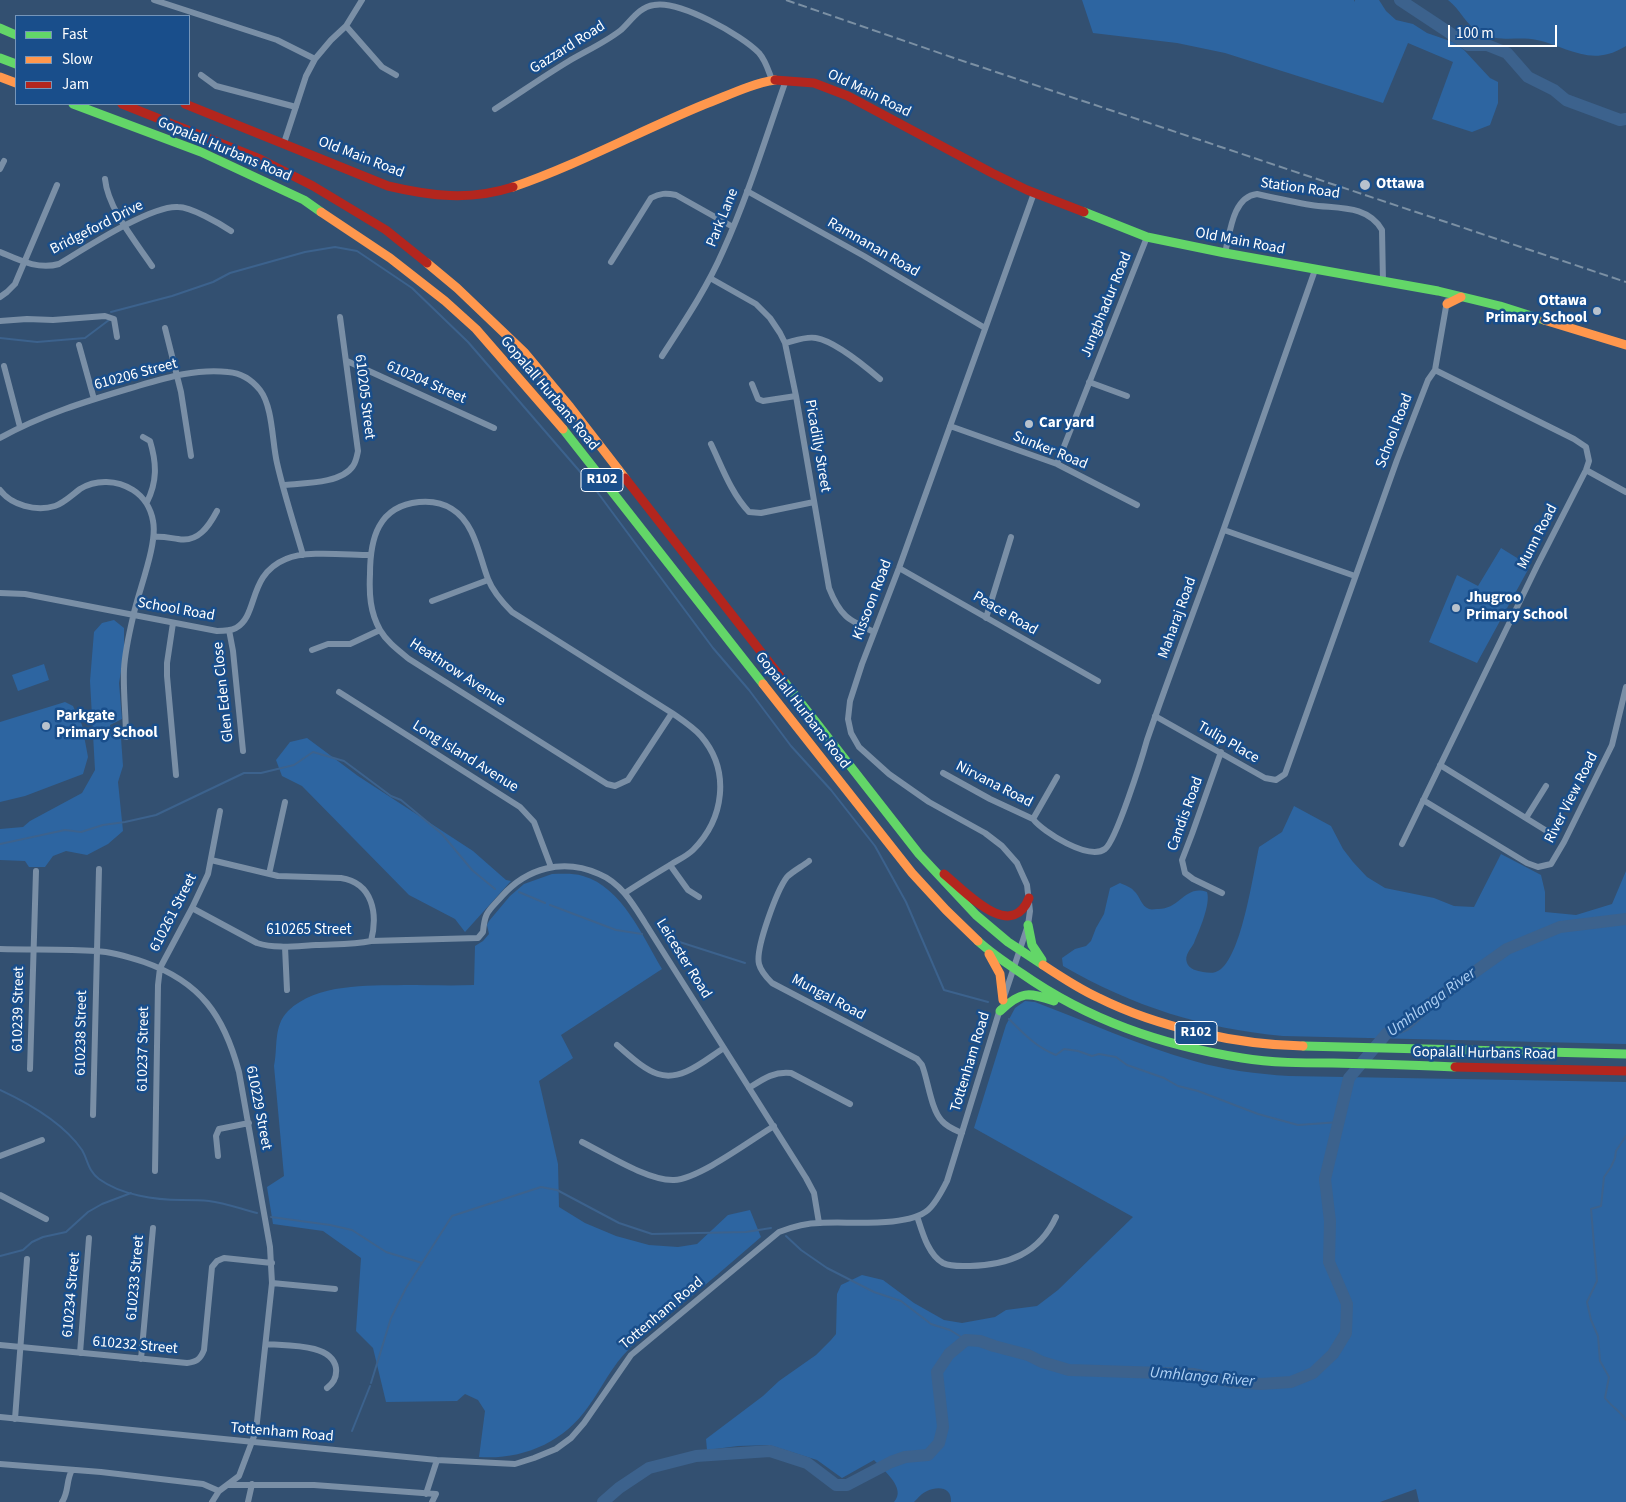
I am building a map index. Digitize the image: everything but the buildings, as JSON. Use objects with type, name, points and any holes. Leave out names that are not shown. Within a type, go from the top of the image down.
[{"type":"main road","points":[[0,28],[15,35]]},
{"type":"main road","points":[[0,58],[15,64]]},
{"type":"main road","points":[[0,77],[15,83]]},
{"type":"main road","name":"Old Main Road","points":[[187,105],[388,186],[420,194],[452,196],[483,194],[536,179],[662,122],[758,83],[772,80],[814,83],[848,96],[992,174],[1034,193],[1147,237],[1449,294],[1549,320],[1626,345]]},
{"type":"main road","name":"Gopalall Hurbans Road","points":[[76,105],[250,172],[304,200],[390,258],[445,301],[476,329],[547,409],[912,873],[974,938],[1048,992],[1081,1010],[1144,1035],[1177,1045],[1243,1058],[1319,1064],[1625,1071]]},
{"type":"main road","name":"Gopalall Hurbans Road","points":[[125,105],[260,159],[313,186],[386,230],[457,288],[524,352],[564,400],[919,854],[976,916],[1069,982],[1100,999],[1164,1024],[1195,1032],[1257,1043],[1332,1048],[1625,1054]]},
{"type":"main road","points":[[1446,304],[1462,297]]},
{"type":"main road","points":[[919,854],[980,902],[1002,916],[1013,916],[1022,912],[1029,898]]},
{"type":"main road","points":[[1028,925],[1032,945],[1037,955],[1047,966]]},
{"type":"main road","points":[[974,938],[992,958],[997,967],[1000,974],[1003,1000]]},
{"type":"main road","points":[[1000,1011],[1012,998],[1024,993],[1081,1010]]},
{"type":"street","points":[[154,0],[276,40],[314,60]]},
{"type":"street","points":[[284,144],[306,76],[314,60],[346,26],[362,0]]},
{"type":"street","name":"Gazzard Road","points":[[495,109],[621,30],[632,17],[653,5],[662,4],[702,17],[746,41],[765,60],[772,80]]},
{"type":"street","points":[[346,26],[382,67],[396,75]]},
{"type":"street","points":[[201,75],[216,86],[296,107]]},
{"type":"street","name":"Park Lane","points":[[662,356],[710,278],[734,227],[786,80]]},
{"type":"street","points":[[0,169],[4,161]]},
{"type":"street","points":[[106,179],[107,194],[125,226],[152,266]]},
{"type":"street","points":[[0,297],[14,284],[57,185]]},
{"type":"street","name":"Ramnanan Road","points":[[747,191],[864,256],[985,328]]},
{"type":"street","name":"Kissoon Road","points":[[1020,949],[1028,925],[1029,898],[1027,885],[1017,863],[1002,846],[985,833],[906,788],[888,774],[859,747],[848,719],[850,701],[874,632],[899,568],[1034,193]]},
{"type":"street","points":[[611,262],[651,198],[658,194],[676,195],[734,227]]},
{"type":"street","name":"Station Road","points":[[1225,253],[1237,208],[1248,196],[1257,194],[1313,206],[1344,208],[1365,214],[1379,225],[1382,230],[1383,282]]},
{"type":"street","name":"Bridgeford Drive","points":[[0,252],[39,266],[60,264],[125,226],[153,213],[177,206],[216,221],[231,231]]},
{"type":"street","name":"Jungbhadur Road","points":[[1057,464],[1147,237]]},
{"type":"street","name":"Maharaj Road","points":[[1033,819],[1048,833],[1091,852],[1107,848],[1112,840],[1130,794],[1155,716],[1224,530],[1314,270]]},
{"type":"street","name":"Picadilly Street","points":[[710,278],[756,304],[770,318],[785,343],[829,588],[842,614],[874,632]]},
{"type":"street","name":"School Road","points":[[1286,771],[1397,460],[1428,380],[1435,370],[1449,294]]},
{"type":"street","points":[[0,321],[54,320],[105,316],[114,319],[117,337]]},
{"type":"street","name":"610205 Street","points":[[283,485],[342,476],[352,467],[358,451],[340,317]]},
{"type":"street","points":[[165,328],[181,392],[192,456]]},
{"type":"street","points":[[785,343],[805,338],[817,338],[853,358],[880,379]]},
{"type":"street","points":[[79,344],[94,399]]},
{"type":"street","name":"610204 Street","points":[[347,361],[494,428]]},
{"type":"street","points":[[4,366],[20,427]]},
{"type":"street","points":[[1435,370],[1582,444],[1588,453],[1586,470],[1626,492]]},
{"type":"street","name":"610206 Street","points":[[0,438],[20,427],[94,399],[177,375],[211,372],[238,373],[251,380],[261,391],[268,406],[277,463],[303,555]]},
{"type":"street","name":"Jungbhadur Road","points":[[1089,382],[1127,396]]},
{"type":"street","points":[[752,384],[758,398],[763,402],[796,396]]},
{"type":"street","name":"Sunker Road","points":[[950,426],[1057,464],[1137,505]]},
{"type":"street","points":[[143,436],[150,442],[155,463],[155,484],[146,502]]},
{"type":"street","points":[[711,444],[734,491],[749,512],[761,513],[814,502]]},
{"type":"street","name":"Munn Road","points":[[1402,844],[1586,470]]},
{"type":"street","points":[[0,490],[14,502],[30,507],[42,508],[55,506],[81,488],[93,483],[108,481],[134,490],[146,502],[154,521],[154,537],[133,615],[124,670],[126,737]]},
{"type":"street","name":"Heathrow Avenue","points":[[625,893],[691,852],[712,826],[721,790],[720,773],[702,737],[672,713],[512,612],[498,597],[488,580],[471,531],[462,518],[452,509],[438,503],[411,503],[399,507],[380,525],[373,537],[370,555],[370,604],[380,630],[391,644],[409,659],[607,784],[615,786],[628,780],[672,713]]},
{"type":"street","points":[[154,537],[160,536],[184,540],[197,537],[212,522],[217,510]]},
{"type":"street","points":[[1224,530],[1355,576]]},
{"type":"street","points":[[986,618],[1011,537]]},
{"type":"street","name":"School Road","points":[[0,593],[25,594],[217,631],[229,630],[241,624],[246,617],[263,575],[278,562],[303,555],[370,555]]},
{"type":"street","name":"Peace Road","points":[[899,568],[1098,681]]},
{"type":"street","points":[[432,601],[488,580]]},
{"type":"street","points":[[173,623],[167,676],[176,775]]},
{"type":"street","name":"Glen Eden Close","points":[[229,630],[233,651],[243,751]]},
{"type":"street","points":[[312,650],[328,644],[350,644],[380,630]]},
{"type":"street","name":"River View Road","points":[[1423,800],[1527,863],[1538,867],[1551,864],[1610,750],[1626,687]]},
{"type":"street","name":"Long Island Avenue","points":[[339,692],[520,807],[534,822],[551,867]]},
{"type":"street","name":"Tulip Place","points":[[1155,716],[1221,752],[1252,772],[1272,780],[1282,777],[1286,771]]},
{"type":"street","name":"Candis Road","points":[[1221,752],[1182,860],[1186,873],[1222,893]]},
{"type":"street","points":[[1440,765],[1550,833]]},
{"type":"street","name":"Nirvana Road","points":[[943,773],[990,799],[1033,819]]},
{"type":"street","points":[[1033,819],[1057,777]]},
{"type":"street","points":[[1526,818],[1546,786]]},
{"type":"street","points":[[268,874],[285,802]]},
{"type":"street","name":"610261 Street","points":[[160,968],[208,874],[220,811]]},
{"type":"street","name":"610265 Street","points":[[192,908],[257,943],[285,947],[357,944],[371,941],[373,904],[370,897],[357,883],[341,878],[290,878],[211,860]]},
{"type":"street","name":"Mungal Road","points":[[809,861],[788,876],[780,891],[759,949],[759,965],[764,975],[772,983],[917,1059],[922,1065],[940,1120],[948,1127],[962,1133]]},
{"type":"street","points":[[670,865],[688,890],[698,897]]},
{"type":"street","name":"Leicester Road","points":[[371,941],[457,940],[480,936],[483,932],[485,916],[504,893],[521,878],[551,867],[582,868],[612,881],[625,893],[774,1126],[814,1193],[819,1223]]},
{"type":"street","name":"610238 Street","points":[[93,1115],[99,869]]},
{"type":"street","name":"610239 Street","points":[[30,1069],[36,871]]},
{"type":"street","points":[[285,947],[287,990]]},
{"type":"street","name":"610229 Street","points":[[0,949],[97,951],[126,956],[171,972],[197,992],[213,1010],[223,1027],[232,1046],[239,1072],[272,1263],[266,1344],[257,1424],[252,1443]]},
{"type":"street","name":"Tottenham Road","points":[[0,1417],[252,1443],[493,1464],[515,1464],[556,1449],[571,1438],[584,1423],[631,1355],[779,1232],[792,1227],[819,1223],[892,1221],[917,1216],[928,1210],[939,1196],[947,1181],[1020,949]]},
{"type":"street","name":"610237 Street","points":[[155,1171],[158,985],[160,968]]},
{"type":"street","points":[[617,1045],[658,1074],[668,1076],[689,1070],[724,1048]]},
{"type":"street","points":[[749,1088],[771,1074],[791,1073],[850,1104]]},
{"type":"street","points":[[218,1156],[216,1136],[219,1129],[249,1123]]},
{"type":"street","points":[[582,1142],[660,1179],[685,1179],[699,1173],[774,1126]]},
{"type":"street","points":[[146,1132],[156,1130]]},
{"type":"street","points":[[0,1156],[42,1140]]},
{"type":"street","points":[[0,1195],[46,1219]]},
{"type":"street","points":[[917,1216],[930,1248],[936,1257],[944,1263],[956,1266],[979,1265],[1014,1259],[1026,1252],[1045,1235],[1056,1217]]},
{"type":"street","name":"610233 Street","points":[[141,1359],[153,1228]]},
{"type":"street","name":"610234 Street","points":[[80,1353],[89,1238]]},
{"type":"street","name":"610232 Street","points":[[0,1346],[187,1363],[196,1362],[201,1358],[204,1350],[212,1267],[217,1261],[224,1258],[272,1263]]},
{"type":"street","points":[[15,1418],[27,1259]]},
{"type":"street","points":[[272,1283],[336,1289]]},
{"type":"street","points":[[266,1344],[319,1349],[328,1353],[335,1365],[336,1374],[334,1382],[327,1388]]},
{"type":"street","points":[[214,1501],[218,1491],[239,1476],[252,1443]]},
{"type":"street","points":[[426,1494],[437,1460]]},
{"type":"street","points":[[0,1464],[100,1472],[203,1484],[218,1491]]},
{"type":"street","points":[[62,1502],[68,1490],[69,1475],[72,1470]]},
{"type":"street","points":[[248,1502],[252,1484]]},
{"type":"street","points":[[228,1485],[314,1485],[436,1494],[432,1502]]},
{"type":"shaded area","points":[[1082,0],[1354,0],[1354,2],[1355,0],[1379,0],[1386,11],[1396,20],[1413,24],[1427,33],[1453,42],[1464,50],[1490,78],[1498,82],[1498,103],[1490,125],[1472,132],[1432,119],[1453,62],[1408,43],[1383,103],[1225,53],[1177,43],[1093,33]]},
{"type":"shaded area","points":[[1448,0],[1626,0],[1626,46],[1617,51],[1599,56],[1581,54],[1537,40],[1502,39],[1487,36],[1475,30]]},
{"type":"shaded area","points":[[1501,548],[1530,566],[1477,663],[1429,642],[1457,575],[1478,586]]},
{"type":"shaded area","points":[[114,620],[124,628],[124,654],[119,683],[122,719],[110,725],[112,738],[121,738],[123,766],[118,782],[123,831],[108,844],[87,855],[66,851],[53,856],[45,867],[29,867],[25,861],[0,860],[0,829],[23,827],[30,821],[82,793],[95,770],[90,681],[94,632],[102,623]]},
{"type":"shaded area","points":[[44,664],[49,680],[18,691],[12,675]]},
{"type":"shaded area","points":[[65,702],[73,706],[82,725],[88,757],[83,774],[25,796],[0,802],[0,722]]},
{"type":"shaded area","points":[[307,738],[358,776],[473,851],[506,880],[511,881],[465,932],[455,919],[409,895],[302,786],[282,776],[276,760],[290,742]]},
{"type":"shaded area","points":[[1294,806],[1331,826],[1343,849],[1367,877],[1385,888],[1434,898],[1454,906],[1474,907],[1501,854],[1541,875],[1545,892],[1545,912],[1576,915],[1612,904],[1626,871],[1626,1044],[1283,1036],[1254,1033],[1197,1021],[1142,1004],[1115,993],[1063,966],[1062,958],[1075,949],[1086,946],[1091,941],[1104,914],[1110,888],[1120,883],[1133,890],[1144,906],[1151,909],[1171,906],[1193,891],[1207,892],[1208,897],[1204,918],[1186,960],[1190,967],[1196,970],[1210,973],[1219,971],[1235,947],[1241,930],[1259,847],[1282,832]]},
{"type":"shaded area","points":[[552,874],[583,876],[597,882],[609,891],[620,902],[639,928],[662,969],[561,1035],[573,1058],[539,1081],[558,1164],[559,1207],[585,1223],[616,1236],[649,1245],[678,1247],[697,1244],[728,1215],[750,1210],[761,1237],[635,1343],[618,1362],[578,1420],[566,1430],[540,1447],[526,1452],[511,1456],[479,1457],[485,1411],[478,1400],[465,1394],[457,1401],[386,1402],[373,1348],[356,1331],[361,1258],[323,1231],[273,1224],[267,1187],[284,1176],[274,1066],[277,1037],[280,1023],[288,1011],[313,995],[328,991],[359,986],[474,985],[475,946],[489,934],[487,925],[489,921],[510,896],[524,884]]},
{"type":"shaded area","points":[[1025,1001],[1035,1002],[1174,1055],[1217,1067],[1253,1073],[1289,1076],[1626,1082],[1626,1502],[1419,1502],[1416,1489],[1380,1502],[951,1502],[949,1493],[940,1488],[925,1492],[914,1502],[894,1502],[898,1491],[896,1485],[874,1460],[842,1478],[817,1460],[769,1445],[707,1450],[706,1439],[763,1396],[779,1381],[816,1355],[836,1334],[837,1294],[841,1285],[862,1275],[883,1280],[914,1303],[944,1320],[962,1323],[995,1317],[1006,1310],[1037,1306],[1058,1290],[1133,1217],[974,1128],[1006,1025],[1015,1008]]},
{"type":"waterway","name":"Umhlanga River","points":[[1400,0],[1468,45],[1487,45],[1507,53],[1528,77],[1554,90],[1566,100],[1620,120],[1626,119]]},
{"type":"waterway","points":[[111,312],[172,296],[213,282],[230,273],[305,252],[335,247],[357,251],[412,288],[468,342],[595,489],[713,648],[749,690],[791,746],[831,790],[875,846],[906,902],[944,990],[988,1002]]},
{"type":"waterway","points":[[0,338],[37,342],[85,338],[109,320]]},
{"type":"waterway","points":[[0,844],[65,830],[81,832],[103,825],[156,815],[244,773],[261,773],[294,765],[313,752],[344,761],[391,796],[401,800],[442,834],[472,870],[495,889]]},
{"type":"waterway","points":[[519,892],[545,903]]},
{"type":"waterway","points":[[550,905],[616,930],[642,934]]},
{"type":"waterway","name":"Umhlanga River","points":[[603,1502],[619,1488],[649,1468],[696,1456],[770,1451],[807,1463],[836,1485],[847,1485],[891,1462],[905,1457],[928,1455],[939,1443],[943,1427],[937,1372],[949,1354],[966,1340],[980,1341],[1028,1355],[1042,1362],[1069,1370],[1194,1374],[1231,1382],[1261,1384],[1291,1382],[1313,1373],[1333,1354],[1346,1333],[1347,1304],[1329,1262],[1330,1221],[1325,1179],[1349,1078],[1387,1033],[1406,1025],[1427,1006],[1507,949],[1560,927],[1626,919]]},
{"type":"waterway","points":[[664,937],[745,963]]},
{"type":"waterway","points":[[1009,1019],[1036,1044],[1056,1055],[1064,1049],[1092,1056],[1099,1054],[1116,1057],[1127,1065],[1164,1078],[1178,1086],[1198,1091],[1258,1114],[1298,1125],[1340,1122]]},
{"type":"waterway","points":[[0,1090],[34,1108],[66,1131],[82,1150],[95,1176],[117,1189],[139,1196],[161,1199],[209,1201],[257,1213]]},
{"type":"waterway","points":[[1626,1136],[1616,1151],[1611,1167],[1604,1177],[1601,1206],[1591,1209],[1597,1281],[1587,1302],[1591,1320],[1598,1336],[1600,1361],[1609,1377],[1605,1398],[1626,1420]]},
{"type":"waterway","points":[[371,1383],[391,1318],[406,1288],[452,1216],[541,1187],[557,1190],[619,1223],[652,1234],[746,1232],[771,1228]]},
{"type":"waterway","points":[[0,1256],[23,1250],[32,1242],[43,1237],[66,1232],[88,1212],[102,1204],[131,1193]]},
{"type":"waterway","points":[[271,1217],[352,1230],[386,1252],[422,1263]]},
{"type":"waterway","points":[[786,1236],[801,1250],[827,1268],[874,1292],[901,1301],[931,1324],[950,1330],[966,1340]]},
{"type":"waterway","points":[[352,1431],[370,1386]]},
{"type":"railway","points":[[786,0],[954,58],[1626,282]]},
{"type":"traffic: fast","points":[[0,28],[15,35]]},
{"type":"traffic: fast","points":[[0,58],[15,64]]},
{"type":"traffic: fast","points":[[76,105],[201,152],[304,200],[321,212]]},
{"type":"traffic: fast","points":[[1084,212],[1147,237],[1225,253],[1438,291],[1500,306],[1544,320]]},
{"type":"traffic: fast","points":[[563,429],[763,684]]},
{"type":"traffic: fast","points":[[783,680],[919,854],[976,915],[1008,942],[1043,965]]},
{"type":"traffic: fast","points":[[1028,925],[1032,945],[1042,960]]},
{"type":"traffic: fast","points":[[978,941],[993,954],[1046,990],[1072,1004],[1126,1028],[1183,1046],[1212,1053],[1276,1062],[1455,1067]]},
{"type":"traffic: fast","points":[[1000,1011],[1007,1004],[1025,995],[1038,996],[1054,1001]]},
{"type":"traffic: fast","points":[[1303,1046],[1626,1054]]},
{"type":"traffic: slow","points":[[0,77],[15,83]]},
{"type":"traffic: slow","points":[[513,187],[561,169],[703,105],[748,87],[775,80]]},
{"type":"traffic: slow","points":[[321,212],[390,258],[445,301],[476,329],[563,429]]},
{"type":"traffic: slow","points":[[427,263],[457,288],[524,352],[625,478]]},
{"type":"traffic: slow","points":[[1447,304],[1461,297]]},
{"type":"traffic: slow","points":[[1544,320],[1626,345]]},
{"type":"traffic: slow","points":[[763,684],[912,873],[978,941]]},
{"type":"traffic: slow","points":[[989,954],[1000,974],[1003,1000]]},
{"type":"traffic: slow","points":[[1043,965],[1077,987],[1146,1018],[1198,1033],[1225,1038],[1278,1045],[1303,1046]]},
{"type":"traffic: jam","points":[[775,80],[814,83],[848,96],[992,173],[1027,190],[1084,212]]},
{"type":"traffic: jam","points":[[125,105],[260,159],[313,186],[386,230],[427,263]]},
{"type":"traffic: jam","points":[[187,105],[388,186],[450,196],[481,194],[513,187]]},
{"type":"traffic: jam","points":[[625,478],[783,680]]},
{"type":"traffic: jam","points":[[944,874],[975,901],[1000,915],[1011,916],[1021,911],[1029,898]]},
{"type":"traffic: jam","points":[[1455,1067],[1626,1071]]},
{"type":"place","name":"Ottawa","points":[[1365,185]]},
{"type":"place","name":"Ottawa Primary School","points":[[1597,311]]},
{"type":"place","name":"Car yard","points":[[1029,424]]},
{"type":"place","name":"Jhugroo Primary School","points":[[1456,608]]},
{"type":"place","name":"Parkgate Primary School","points":[[46,726]]}]
